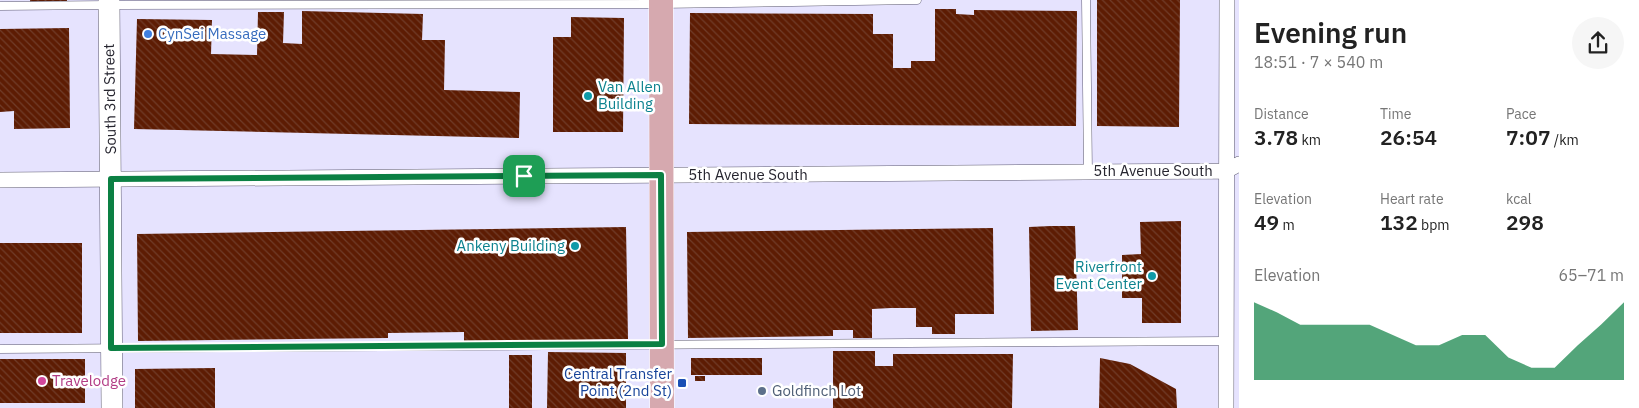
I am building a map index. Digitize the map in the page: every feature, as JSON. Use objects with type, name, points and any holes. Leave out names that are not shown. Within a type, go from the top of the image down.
[{"type":"main road","points":[[661,2],[662,408]]},
{"type":"street","points":[[1226,0],[1235,171],[1226,340],[1226,408]]},
{"type":"street","name":"South 3rd Street","points":[[109,2],[112,408]]},
{"type":"street","name":"5th Avenue South","points":[[0,180],[1235,171]]},
{"type":"lane","points":[[0,6],[109,2],[917,0]]},
{"type":"lane","points":[[1086,0],[1088,172]]},
{"type":"lane","points":[[0,349],[1226,340]]},
{"type":"building","points":[[30,0],[67,0],[67,2],[30,3]]},
{"type":"building","points":[[1097,0],[1180,0],[1179,127],[1097,126]]},
{"type":"building","points":[[935,9],[956,9],[956,14],[974,15],[974,10],[1077,11],[1076,126],[689,124],[690,13],[873,14],[873,34],[893,34],[893,68],[911,68],[911,61],[935,61]]},
{"type":"building","points":[[302,11],[423,14],[422,40],[445,40],[444,90],[520,92],[519,138],[134,129],[137,19],[212,20],[211,54],[257,55],[258,12],[284,12],[283,43],[302,44]]},
{"type":"building","name":"Van Allen Building","points":[[571,17],[624,18],[623,132],[553,132],[553,37],[571,37]]},
{"type":"building","points":[[69,28],[70,128],[14,129],[14,111],[0,112],[0,29]]},
{"type":"building","name":"Riverfront Event Center","points":[[1181,221],[1181,323],[1142,323],[1142,298],[1122,298],[1122,255],[1141,254],[1140,222]]},
{"type":"building","points":[[1075,226],[1078,330],[1031,331],[1029,227]]},
{"type":"building","points":[[626,227],[628,339],[464,342],[464,332],[388,333],[388,338],[138,341],[137,234]]},
{"type":"building","points":[[993,228],[994,314],[955,314],[955,334],[932,334],[932,327],[916,327],[916,308],[891,308],[872,309],[872,338],[853,338],[853,330],[833,330],[833,336],[688,338],[687,232]]},
{"type":"building","points":[[0,243],[82,243],[82,333],[0,333]]},
{"type":"building","points":[[833,351],[875,351],[875,366],[893,366],[893,354],[1013,354],[1012,408],[833,408]]},
{"type":"building","points":[[548,352],[626,353],[626,408],[547,408]]},
{"type":"building","points":[[509,355],[532,355],[532,408],[509,408]]},
{"type":"building","points":[[691,358],[762,358],[762,375],[691,375]]},
{"type":"building","points":[[1100,358],[1130,364],[1176,389],[1177,408],[1099,408]]},
{"type":"building","name":"Travelodge","points":[[0,359],[85,359],[85,403],[0,403]]},
{"type":"building","points":[[215,368],[215,408],[135,408],[135,369]]},
{"type":"building","points":[[695,376],[705,376],[705,381],[695,381]]},
{"type":"place","name":"CynSei Massage","points":[[148,34]]},
{"type":"place","name":"Van Allen Building","points":[[588,96]]},
{"type":"place","name":"Ankeny Building","points":[[575,246]]},
{"type":"place","name":"Riverfront Event Center","points":[[1152,276]]},
{"type":"place","name":"Travelodge","points":[[42,381]]},
{"type":"place","name":"Central Transfer Point (2nd St)","points":[[682,383]]},
{"type":"place","name":"Goldfinch Lot","points":[[762,391]]},
{"type":"route","points":[[661,175],[662,344],[111,348],[111,179],[524,176],[661,175]]}]
